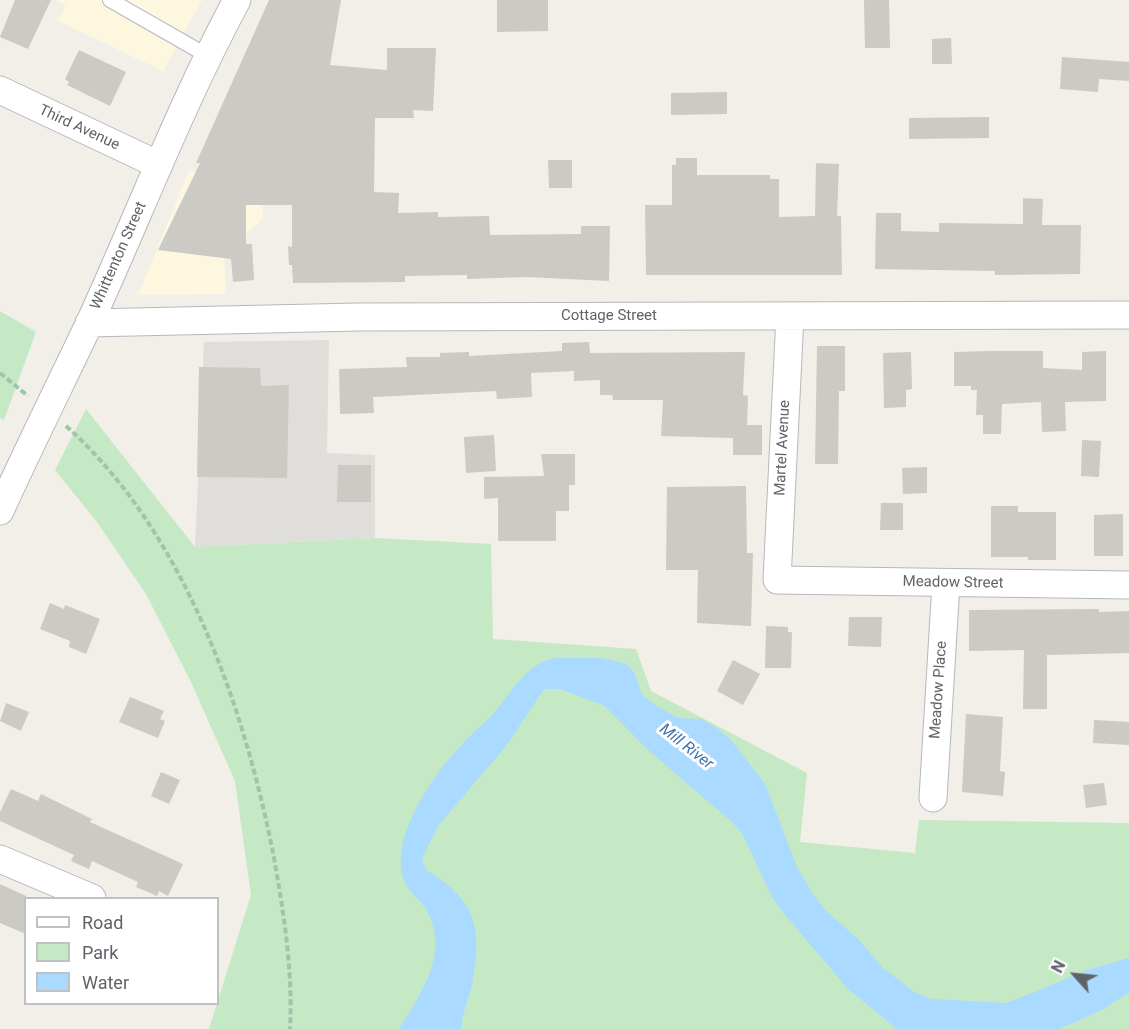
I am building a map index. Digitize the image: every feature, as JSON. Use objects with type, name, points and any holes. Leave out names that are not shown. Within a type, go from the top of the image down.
[{"type":"street","name":"Whittenton Street","points":[[0,511],[45,410],[89,323],[208,56],[237,0]]},
{"type":"street","name":"Third Avenue","points":[[0,90],[159,165]]},
{"type":"street","name":"Cottage Street","points":[[89,323],[370,317],[1129,315]]},
{"type":"street","name":"Martel Avenue","points":[[777,580],[790,316]]},
{"type":"street","name":"Meadow Street","points":[[777,580],[1129,585]]},
{"type":"street","name":"Meadow Place","points":[[933,798],[946,583]]},
{"type":"street","points":[[0,859],[90,897]]},
{"type":"lane","points":[[110,0],[208,56]]},
{"type":"path","points":[[0,373],[82,441],[100,461],[149,527],[195,608],[230,690],[257,776],[289,950],[292,992],[290,1029]]},
{"type":"shaded area","points":[[56,0],[202,0],[163,71],[58,21],[66,5]]},
{"type":"shaded area","points":[[189,171],[262,176],[263,219],[224,253],[226,294],[138,295]]},
{"type":"shaded area","points":[[329,340],[327,453],[375,455],[375,538],[195,547],[204,342]]},
{"type":"green space","points":[[0,311],[36,332],[4,420],[0,418]]},
{"type":"green space","points":[[86,409],[195,547],[375,538],[491,544],[493,639],[636,649],[651,691],[807,773],[800,842],[915,853],[919,820],[1129,823],[1129,1029],[209,1029],[217,1005],[219,1005],[219,997],[251,895],[235,781],[190,680],[146,594],[97,522],[55,470]]},
{"type":"water","name":"Mill River","points":[[555,658],[602,658],[626,664],[634,672],[642,695],[655,705],[678,718],[701,719],[730,739],[765,784],[797,867],[813,894],[825,910],[858,939],[883,968],[914,992],[931,999],[1007,1003],[1090,969],[1129,958],[1129,993],[1098,1012],[1059,1029],[897,1029],[848,989],[782,911],[772,897],[742,833],[732,822],[647,749],[605,706],[560,689],[544,689],[506,746],[438,826],[422,859],[426,870],[456,892],[472,917],[476,946],[475,964],[461,1029],[399,1029],[430,973],[435,943],[433,927],[427,911],[403,878],[401,860],[404,840],[411,820],[433,781],[459,747],[492,715],[526,674],[534,667]]},
{"type":"building","points":[[15,0],[51,0],[28,49],[0,37]]},
{"type":"building","points":[[269,0],[341,0],[330,65],[387,70],[387,48],[436,48],[433,111],[413,110],[414,118],[375,118],[374,192],[399,193],[398,213],[438,212],[438,217],[489,216],[490,235],[581,234],[581,226],[610,226],[609,281],[526,277],[467,279],[467,275],[405,276],[405,282],[293,283],[288,246],[292,247],[292,205],[246,205],[246,244],[252,244],[254,280],[233,282],[231,259],[158,250],[200,163],[196,163]]},
{"type":"building","points":[[497,0],[548,0],[548,31],[497,32]]},
{"type":"building","points":[[864,0],[889,0],[890,48],[865,48]]},
{"type":"building","points":[[951,38],[952,64],[932,64],[932,39]]},
{"type":"building","points":[[79,50],[126,72],[110,106],[67,85],[69,82],[65,79]]},
{"type":"building","points":[[1062,57],[1129,62],[1129,81],[1099,79],[1098,92],[1060,89]]},
{"type":"building","points":[[727,92],[727,114],[671,115],[671,93]]},
{"type":"building","points":[[989,117],[989,138],[909,139],[909,118]]},
{"type":"building","points":[[676,158],[697,158],[697,175],[770,175],[770,179],[779,179],[779,217],[815,216],[816,163],[839,164],[837,216],[841,216],[842,275],[646,275],[645,205],[672,205],[672,165],[676,165]]},
{"type":"building","points":[[548,160],[572,160],[572,188],[549,188]]},
{"type":"building","points":[[1023,198],[1043,199],[1042,225],[1081,225],[1080,274],[995,275],[995,271],[875,269],[876,213],[901,213],[901,231],[939,232],[939,223],[1023,224]]},
{"type":"building","points":[[589,342],[590,353],[745,352],[743,395],[748,396],[747,425],[762,425],[762,455],[733,455],[733,438],[661,436],[663,400],[613,400],[612,395],[600,395],[600,380],[574,381],[574,371],[531,373],[532,397],[497,399],[496,391],[373,397],[374,413],[340,414],[339,369],[407,367],[406,357],[440,357],[440,353],[469,352],[469,356],[562,351],[562,343]]},
{"type":"building","points":[[817,346],[845,346],[845,391],[839,391],[838,464],[815,464]]},
{"type":"building","points":[[1043,351],[1043,368],[1082,370],[1082,352],[1106,351],[1106,401],[1065,402],[1066,431],[1042,432],[1041,402],[1002,404],[1001,434],[983,434],[983,415],[976,415],[977,390],[971,390],[971,386],[954,386],[954,352]]},
{"type":"building","points":[[911,352],[912,389],[906,390],[906,407],[884,408],[883,353]]},
{"type":"building","points":[[199,367],[260,368],[261,386],[289,385],[287,478],[197,477]]},
{"type":"building","points":[[494,435],[496,471],[466,473],[464,437]]},
{"type":"building","points":[[1082,440],[1101,441],[1099,477],[1081,476]]},
{"type":"building","points":[[541,454],[575,454],[575,485],[569,485],[569,511],[556,511],[556,541],[498,541],[498,498],[484,499],[484,477],[544,476]]},
{"type":"building","points":[[338,465],[371,465],[371,502],[337,502]]},
{"type":"building","points":[[927,467],[927,493],[903,494],[902,468]]},
{"type":"building","points":[[746,486],[747,553],[753,553],[751,626],[697,623],[698,570],[666,570],[667,487]]},
{"type":"building","points":[[881,503],[903,503],[903,530],[880,530]]},
{"type":"building","points":[[991,506],[1018,506],[1018,512],[1056,512],[1056,560],[991,557]]},
{"type":"building","points":[[1123,514],[1123,556],[1094,556],[1094,515]]},
{"type":"building","points":[[50,603],[64,609],[65,605],[100,619],[86,654],[69,647],[70,641],[40,629]]},
{"type":"building","points":[[1099,609],[1099,612],[1129,611],[1129,653],[1047,655],[1047,709],[1023,709],[1024,650],[969,651],[969,610]]},
{"type":"building","points":[[849,617],[882,617],[881,647],[848,646]]},
{"type":"building","points":[[766,626],[788,627],[788,632],[792,632],[791,668],[765,668]]},
{"type":"building","points":[[733,660],[760,674],[743,705],[717,691]]},
{"type":"building","points":[[130,697],[164,711],[160,719],[165,721],[158,738],[119,722]]},
{"type":"building","points":[[6,703],[29,712],[21,731],[0,721]]},
{"type":"building","points":[[966,714],[1003,717],[1000,771],[1005,772],[1003,796],[962,792]]},
{"type":"building","points":[[1094,720],[1129,722],[1129,745],[1093,743]]},
{"type":"building","points":[[161,772],[180,780],[169,804],[151,796]]},
{"type":"building","points":[[1104,783],[1107,805],[1086,808],[1083,785]]},
{"type":"building","points":[[11,789],[38,801],[41,794],[92,819],[90,822],[183,864],[168,896],[159,891],[157,896],[136,887],[138,882],[92,861],[89,869],[71,861],[74,855],[0,821],[0,812]]},
{"type":"building","points":[[0,884],[26,896],[24,897],[24,933],[0,923]]}]
